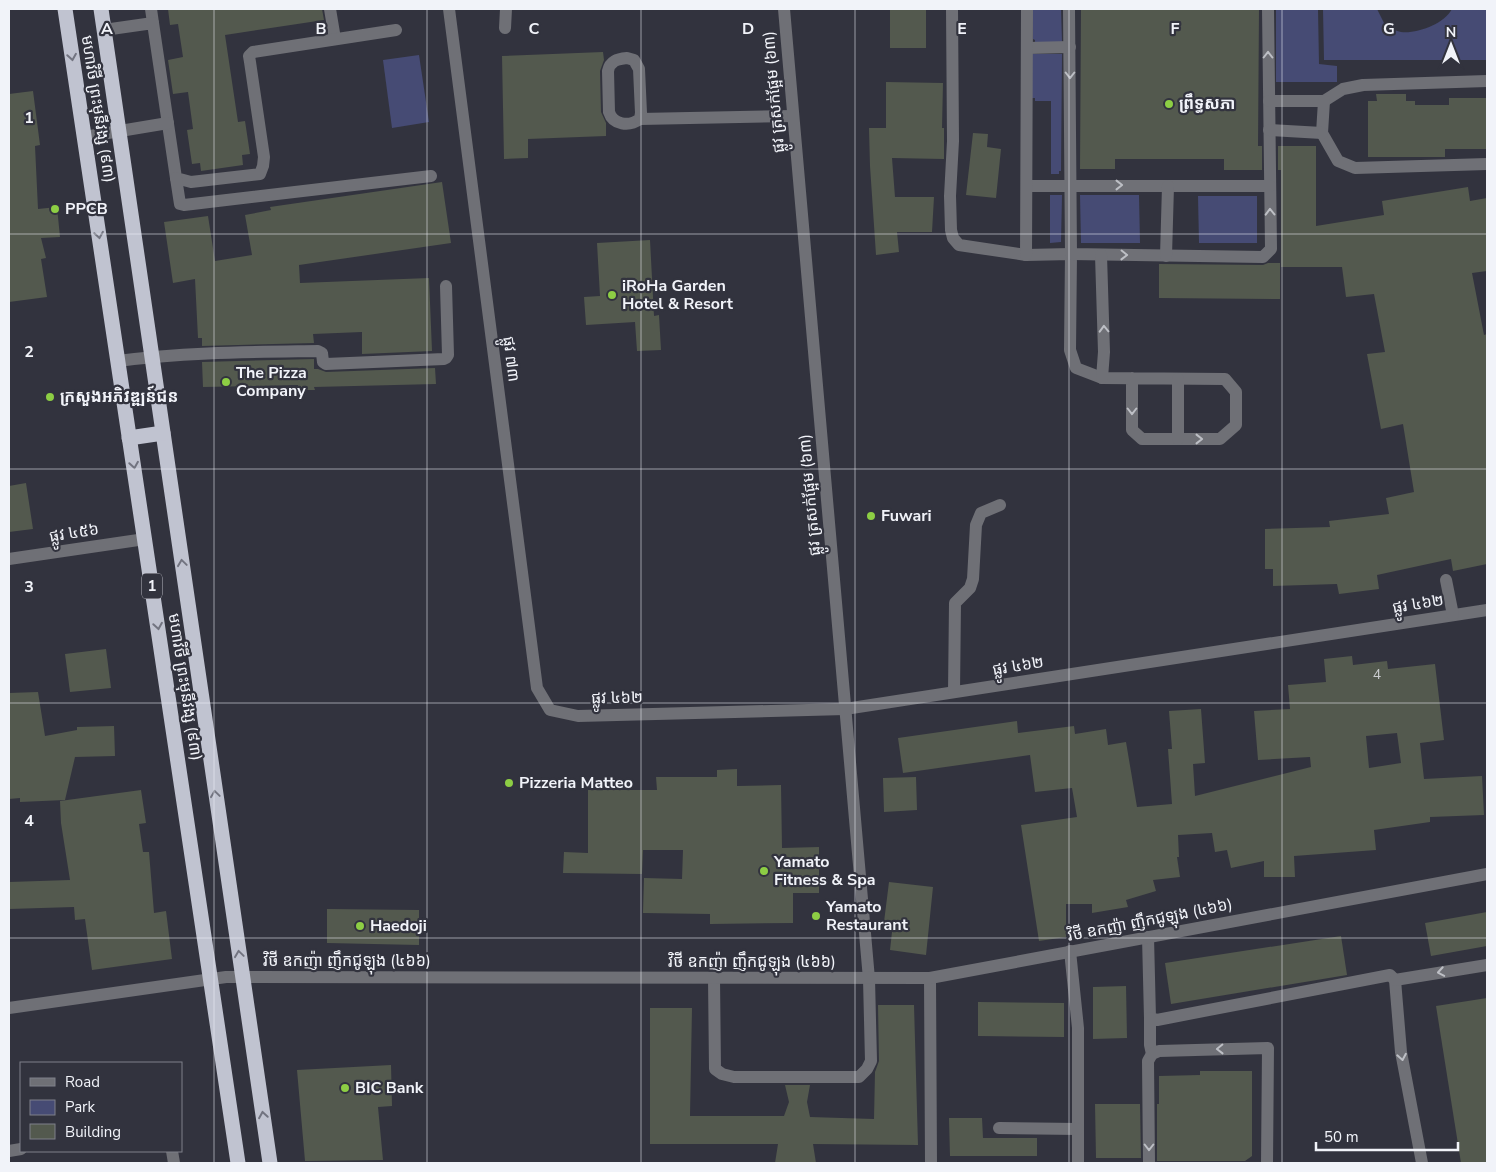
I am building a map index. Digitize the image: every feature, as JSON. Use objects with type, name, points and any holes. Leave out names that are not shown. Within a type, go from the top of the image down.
[{"type":"highway","name":"មហាវិថី ព្រះមុនីវង្ស (៩៣)","points":[[65,9],[238,1163]]},
{"type":"highway","name":"មហាវិថី ព្រះមុនីវង្ស (៩៣)","points":[[101,9],[269,1163]]},
{"type":"highway","points":[[129,438],[163,433]]},
{"type":"street","points":[[151,9],[180,204],[431,176]]},
{"type":"street","points":[[330,9],[335,39]]},
{"type":"street","name":"ផ្លូវ ៧៣","points":[[449,9],[537,688],[550,710]]},
{"type":"street","points":[[505,28],[506,9]]},
{"type":"street","name":"ផ្លូវ ត្រសក់ផ្អែម (៦៣)","points":[[714,978],[715,1069],[722,1074],[734,1077],[859,1077],[867,1069],[871,1061],[868,978],[784,9]]},
{"type":"street","points":[[952,9],[953,141],[950,230],[953,238],[959,245],[1026,255],[1263,257],[1271,249],[1268,9]]},
{"type":"street","points":[[1026,255],[1027,9]]},
{"type":"street","points":[[1069,9],[1070,350],[1076,368],[1102,378],[1132,378],[1178,379],[1225,379],[1236,392],[1236,425],[1220,439],[1142,439],[1132,430],[1132,378]]},
{"type":"street","points":[[104,30],[153,23]]},
{"type":"street","points":[[176,178],[191,182],[260,174],[264,157],[249,56],[253,52],[396,30]]},
{"type":"street","points":[[1027,48],[1070,47]]},
{"type":"street","points":[[640,119],[638,65],[634,60],[627,58],[617,59],[609,66],[608,71],[609,112],[611,118],[619,123],[626,124],[640,119],[793,116]]},
{"type":"street","points":[[1269,101],[1324,101],[1343,89],[1363,85],[1487,81]]},
{"type":"street","points":[[1324,101],[1322,133],[1338,161],[1355,168],[1487,164]]},
{"type":"street","points":[[84,137],[168,123]]},
{"type":"street","points":[[1269,130],[1322,133]]},
{"type":"street","points":[[1027,186],[1270,186]]},
{"type":"street","points":[[1166,256],[1168,186]]},
{"type":"street","points":[[1101,255],[1104,352],[1102,378]]},
{"type":"street","points":[[118,361],[195,353],[321,351],[323,362],[326,364],[444,359],[448,355],[446,286]]},
{"type":"street","points":[[1178,379],[1178,439]]},
{"type":"street","points":[[954,692],[955,604],[970,588],[974,579],[976,525],[981,513],[1000,505]]},
{"type":"street","name":"ផ្លូវ ៤៥៦","points":[[9,559],[145,539]]},
{"type":"street","points":[[1446,580],[1453,615]]},
{"type":"street","name":"ផ្លូវ ៤៦២","points":[[550,710],[578,716],[845,709],[1487,610]]},
{"type":"street","name":"វិថី ឧកញ៉ា ញឹកជូឡុង (៤៦៦)","points":[[9,1008],[226,977],[930,978],[1487,874]]},
{"type":"street","points":[[1148,937],[1150,1045],[1152,1054]]},
{"type":"street","points":[[1070,951],[1078,1028],[1078,1163]]},
{"type":"street","points":[[1395,980],[1487,965]]},
{"type":"street","points":[[1150,1018],[1157,1020],[1390,975],[1395,980],[1401,1052],[1422,1163]]},
{"type":"street","points":[[930,978],[930,1163]]},
{"type":"street","points":[[1149,1163],[1148,1061],[1152,1054],[1160,1051],[1268,1048],[1267,1163]]},
{"type":"street","points":[[999,1128],[1078,1129]]},
{"type":"green space","points":[[1032,9],[1061,9],[1062,42],[1035,43],[1033,39]]},
{"type":"green space","points":[[1276,9],[1318,9],[1319,64],[1337,66],[1337,82],[1276,82]]},
{"type":"green space","points":[[1323,9],[1377,9],[1386,27],[1407,32],[1430,27],[1443,19],[1452,9],[1487,9],[1487,60],[1324,60]]},
{"type":"green space","points":[[1032,54],[1062,54],[1061,171],[1059,171],[1059,174],[1051,174],[1051,101],[1035,101],[1035,98],[1032,98]]},
{"type":"green space","points":[[419,55],[429,122],[392,128],[383,60]]},
{"type":"green space","points":[[1050,195],[1062,195],[1061,242],[1050,243]]},
{"type":"green space","points":[[1080,195],[1139,195],[1140,243],[1081,243]]},
{"type":"green space","points":[[1198,196],[1257,196],[1257,243],[1199,243]]},
{"type":"building","points":[[168,9],[322,9],[324,20],[225,35],[238,122],[245,121],[250,154],[242,155],[243,165],[201,171],[200,163],[192,164],[187,130],[193,129],[188,92],[173,94],[168,60],[183,57],[178,24],[170,25]]},
{"type":"building","points":[[890,9],[926,9],[926,48],[890,48]]},
{"type":"building","name":"ព្រឹទ្ធសភា","points":[[1081,9],[1259,9],[1258,146],[1262,146],[1262,170],[1224,170],[1224,159],[1115,159],[1115,169],[1080,169]]},
{"type":"building","points":[[603,52],[604,60],[600,71],[601,112],[606,123],[606,136],[528,139],[528,158],[504,159],[502,56]]},
{"type":"building","points":[[886,82],[943,83],[942,128],[944,128],[944,159],[892,158],[895,197],[934,197],[932,232],[897,232],[899,252],[876,255],[869,128],[886,128]]},
{"type":"building","points":[[33,91],[40,145],[35,146],[38,209],[57,207],[60,237],[41,238],[46,258],[41,259],[47,297],[9,302],[9,94]]},
{"type":"building","points":[[1376,94],[1406,94],[1406,101],[1415,101],[1415,105],[1449,105],[1449,98],[1487,98],[1487,149],[1445,149],[1445,157],[1368,157],[1368,101],[1377,101]]},
{"type":"building","points":[[973,133],[988,134],[987,147],[1001,149],[996,198],[966,195]]},
{"type":"building","points":[[1278,146],[1316,146],[1316,226],[1384,215],[1382,201],[1468,187],[1470,201],[1487,198],[1487,271],[1472,273],[1484,335],[1487,334],[1487,564],[1453,571],[1451,559],[1377,575],[1379,589],[1339,594],[1337,584],[1273,586],[1273,569],[1265,569],[1265,529],[1330,527],[1329,521],[1389,514],[1386,498],[1414,492],[1403,424],[1381,429],[1367,354],[1385,352],[1374,294],[1346,297],[1342,267],[1281,267],[1281,170],[1278,170]]},
{"type":"building","points":[[442,182],[451,243],[299,265],[300,283],[429,278],[432,351],[362,354],[362,332],[313,334],[314,343],[202,346],[202,338],[198,338],[195,279],[173,283],[164,222],[208,216],[215,261],[252,255],[245,215],[271,210],[270,207]]},
{"type":"building","name":"iRoHa Garden Hotel & Resort","points":[[650,240],[654,316],[659,315],[661,350],[637,351],[635,322],[586,325],[584,297],[600,296],[597,243]]},
{"type":"building","points":[[1280,263],[1280,299],[1159,298],[1159,264],[1263,265]]},
{"type":"building","points":[[314,359],[314,369],[326,372],[435,368],[436,384],[314,387],[315,390],[298,390],[298,385],[203,387],[202,362]]},
{"type":"building","points":[[26,483],[33,529],[9,532],[9,486]]},
{"type":"building","points":[[106,649],[111,688],[70,692],[65,654]]},
{"type":"building","points":[[1352,656],[1353,665],[1387,661],[1388,669],[1435,664],[1444,740],[1420,743],[1424,779],[1482,776],[1484,815],[1430,817],[1430,822],[1374,830],[1376,850],[1294,856],[1295,877],[1264,877],[1264,861],[1231,868],[1227,850],[1215,852],[1212,833],[1178,835],[1179,857],[1177,857],[1180,877],[1153,880],[1156,891],[1126,900],[1128,907],[1092,913],[1092,904],[1066,904],[1066,937],[1039,941],[1021,825],[1077,817],[1072,788],[1035,792],[1030,755],[903,773],[898,738],[1017,721],[1018,733],[1074,726],[1075,734],[1106,729],[1108,745],[1126,742],[1137,807],[1172,804],[1168,749],[1172,749],[1169,711],[1201,709],[1205,763],[1193,764],[1195,796],[1311,767],[1310,757],[1258,760],[1254,711],[1290,709],[1288,685],[1326,682],[1324,659]],"holes":[[[1397,733],[1401,763],[1369,768],[1366,736]]]},
{"type":"building","points":[[38,692],[45,736],[77,730],[77,727],[114,726],[115,756],[75,757],[65,800],[20,802],[20,798],[9,799],[9,693]]},
{"type":"building","points":[[737,769],[737,786],[781,785],[782,848],[819,847],[819,893],[793,893],[793,923],[710,924],[710,914],[643,913],[644,878],[682,879],[683,850],[643,850],[642,874],[563,873],[564,852],[588,853],[588,790],[657,790],[656,777],[717,777],[717,770]]},
{"type":"building","points":[[916,777],[917,810],[884,812],[883,778]]},
{"type":"building","points":[[141,790],[146,823],[139,824],[143,852],[149,852],[154,913],[166,911],[172,959],[92,970],[85,919],[75,920],[74,907],[9,909],[9,882],[70,880],[61,823],[60,801]]},
{"type":"building","points":[[889,882],[933,887],[926,955],[890,950],[893,923],[884,922]]},
{"type":"building","points":[[327,909],[419,910],[419,945],[327,943]]},
{"type":"building","points":[[1487,912],[1487,946],[1431,956],[1425,923]]},
{"type":"building","points":[[1341,936],[1347,975],[1171,1004],[1165,963]]},
{"type":"building","points":[[1126,986],[1127,1038],[1093,1039],[1093,987]]},
{"type":"building","points":[[1487,998],[1487,1163],[1461,1163],[1436,1006]]},
{"type":"building","points":[[978,1002],[1064,1003],[1064,1037],[978,1036]]},
{"type":"building","points":[[878,1005],[914,1005],[918,1145],[813,1144],[816,1163],[775,1163],[778,1144],[650,1144],[650,1008],[692,1008],[690,1116],[784,1116],[789,1102],[785,1085],[810,1085],[807,1102],[810,1117],[874,1119],[875,1072],[879,1061]]},
{"type":"building","points":[[391,1065],[392,1106],[378,1107],[383,1160],[305,1161],[297,1070]]},
{"type":"building","points":[[1200,1071],[1252,1071],[1252,1156],[1245,1161],[1157,1161],[1159,1076],[1200,1075]]},
{"type":"building","points":[[1095,1104],[1140,1104],[1141,1158],[1096,1158]]},
{"type":"building","points":[[949,1118],[982,1118],[983,1138],[1037,1138],[1037,1156],[950,1156]]},
{"type":"place","name":"ព្រឹទ្ធសភា","points":[[1169,104]]},
{"type":"place","name":"PPCB","points":[[55,209]]},
{"type":"place","name":"iRoHa Garden Hotel & Resort","points":[[612,295]]},
{"type":"place","name":"The Pizza Company","points":[[226,382]]},
{"type":"place","name":"ក្រសួងអភិវឌ្ឍន៍ជន","points":[[50,397]]},
{"type":"place","name":"Fuwari","points":[[871,516]]},
{"type":"place","name":"Pizzeria Matteo","points":[[509,783]]},
{"type":"place","name":"Yamato Fitness & Spa","points":[[764,871]]},
{"type":"place","name":"Yamato Restaurant","points":[[816,916]]},
{"type":"place","name":"Haedoji","points":[[360,926]]},
{"type":"place","name":"BIC Bank","points":[[345,1088]]}]
